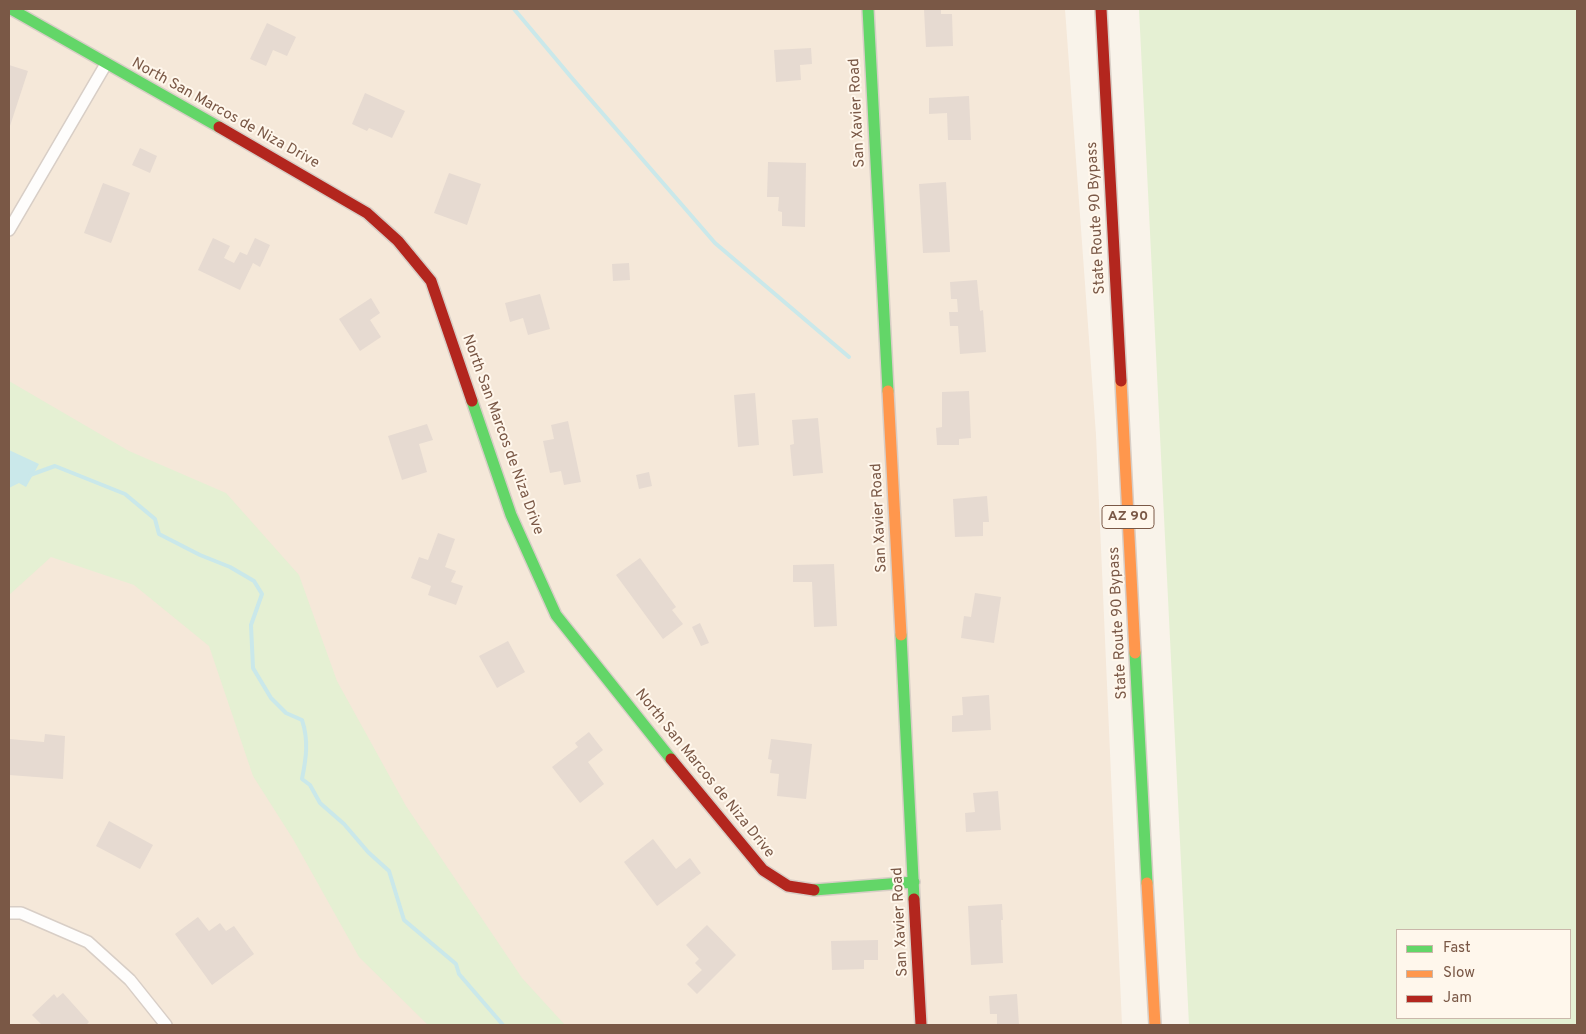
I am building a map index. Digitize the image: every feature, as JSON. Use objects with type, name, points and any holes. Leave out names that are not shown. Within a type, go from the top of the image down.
[{"type":"main road","name":"North San Marcos de Niza Drive","points":[[12,9],[302,174],[366,213],[398,240],[431,281],[511,515],[556,615],[686,778],[763,870],[788,886],[817,890],[914,882]]},
{"type":"main road","name":"San Xavier Road","points":[[868,9],[921,1025]]},
{"type":"main road","name":"State Route 90 Bypass","points":[[1101,9],[1155,1025]]},
{"type":"street","points":[[9,230],[106,64]]},
{"type":"street","points":[[9,913],[21,914],[88,942],[130,980],[166,1025]]},
{"type":"shaded area","points":[[9,9],[1065,9],[1096,435],[1122,1025],[9,1025]]},
{"type":"green space","points":[[1139,9],[1577,9],[1577,1025],[1189,1025]]},
{"type":"green space","points":[[9,381],[129,451],[226,493],[299,575],[337,681],[406,806],[522,978],[565,1025],[428,1025],[359,957],[293,839],[253,776],[209,646],[134,585],[51,557],[9,595]]},
{"type":"water","points":[[9,450],[39,464],[26,487],[19,483],[9,488]]},
{"type":"building","points":[[924,9],[941,9],[941,14],[952,14],[953,46],[926,47]]},
{"type":"building","points":[[267,23],[296,37],[287,56],[273,50],[266,66],[250,59]]},
{"type":"building","points":[[811,48],[812,64],[800,65],[801,80],[776,82],[774,50]]},
{"type":"building","points":[[9,65],[28,71],[9,129]]},
{"type":"building","points":[[365,93],[405,111],[392,138],[369,128],[367,131],[352,124]]},
{"type":"building","points":[[969,96],[971,140],[948,140],[947,113],[929,114],[929,98]]},
{"type":"building","points":[[140,148],[157,156],[150,173],[132,165]]},
{"type":"building","points":[[768,162],[806,163],[805,227],[782,226],[782,212],[778,211],[779,197],[767,197]]},
{"type":"building","points":[[449,173],[481,184],[467,225],[434,213]]},
{"type":"building","points":[[946,182],[950,252],[923,253],[919,184]]},
{"type":"building","points":[[103,183],[130,193],[111,243],[84,233]]},
{"type":"building","points":[[213,238],[230,246],[224,258],[234,263],[240,252],[247,255],[255,238],[270,245],[260,267],[253,263],[240,290],[198,270]]},
{"type":"building","points":[[629,263],[630,280],[613,281],[612,264]]},
{"type":"building","points":[[977,280],[980,311],[983,310],[986,352],[960,354],[958,326],[950,326],[949,312],[958,312],[957,299],[951,299],[950,282]]},
{"type":"building","points":[[540,294],[550,329],[528,335],[523,318],[510,322],[505,303]]},
{"type":"building","points":[[371,298],[380,313],[370,320],[381,337],[360,351],[339,319]]},
{"type":"building","points":[[969,391],[971,438],[959,439],[959,445],[937,445],[936,428],[942,427],[942,392]]},
{"type":"building","points":[[755,393],[759,445],[738,447],[734,395]]},
{"type":"building","points":[[818,418],[823,473],[793,476],[790,445],[794,444],[792,420]]},
{"type":"building","points":[[568,421],[581,482],[564,485],[561,471],[550,473],[543,441],[554,439],[551,425]]},
{"type":"building","points":[[427,424],[433,440],[419,444],[427,472],[402,480],[388,436]]},
{"type":"building","points":[[649,472],[652,486],[639,489],[636,475]]},
{"type":"building","points":[[987,496],[989,522],[983,522],[983,536],[955,537],[953,499]]},
{"type":"building","points":[[438,533],[455,539],[445,567],[456,571],[451,582],[463,586],[456,605],[428,595],[431,586],[411,578],[419,557],[428,560]]},
{"type":"building","points":[[640,558],[676,607],[672,610],[683,624],[663,639],[616,575]]},
{"type":"building","points":[[834,564],[837,626],[814,627],[812,582],[793,582],[793,565]]},
{"type":"building","points":[[975,593],[1001,597],[994,643],[961,638],[964,616],[971,617]]},
{"type":"building","points":[[700,623],[709,643],[701,646],[692,627]]},
{"type":"building","points":[[508,641],[525,672],[497,688],[479,656]]},
{"type":"building","points":[[989,695],[991,730],[952,732],[952,716],[963,715],[962,697]]},
{"type":"building","points":[[589,732],[603,750],[588,762],[604,784],[580,803],[552,767],[578,747],[575,743]]},
{"type":"building","points":[[45,734],[65,736],[63,779],[9,775],[9,739],[44,742]]},
{"type":"building","points":[[771,739],[812,744],[806,799],[777,796],[779,774],[770,773],[772,760],[768,759]]},
{"type":"building","points":[[998,791],[1001,830],[966,832],[965,813],[975,812],[973,793]]},
{"type":"building","points":[[109,821],[153,845],[140,869],[96,846]]},
{"type":"building","points":[[653,839],[676,869],[690,858],[701,873],[657,906],[624,862]]},
{"type":"building","points":[[1002,904],[1003,963],[971,965],[968,906]]},
{"type":"building","points":[[198,917],[209,931],[220,923],[226,931],[234,926],[254,954],[212,985],[175,934]]},
{"type":"building","points":[[707,925],[736,955],[697,994],[687,984],[702,970],[695,963],[699,959],[686,945]]},
{"type":"building","points":[[878,940],[878,960],[864,960],[864,969],[832,970],[831,941]]},
{"type":"building","points":[[63,993],[89,1022],[86,1025],[42,1025],[32,1015],[54,994],[57,998]]},
{"type":"building","points":[[1017,994],[1019,1025],[997,1025],[997,1014],[990,1014],[989,996]]},
{"type":"waterway","points":[[514,9],[715,243],[849,357]]},
{"type":"waterway","points":[[30,475],[55,466],[125,494],[155,519],[159,534],[200,555],[230,567],[254,581],[262,594],[251,625],[253,668],[271,698],[286,713],[302,720],[306,743],[306,757],[302,779],[310,785],[320,803],[344,824],[368,852],[389,871],[404,920],[456,964],[459,974],[503,1025]]},
{"type":"traffic: fast","points":[[11,9],[219,127]]},
{"type":"traffic: fast","points":[[868,9],[888,391]]},
{"type":"traffic: fast","points":[[472,401],[511,515],[556,615],[671,759]]},
{"type":"traffic: fast","points":[[901,635],[914,899]]},
{"type":"traffic: fast","points":[[1135,653],[1147,883]]},
{"type":"traffic: fast","points":[[814,890],[914,882]]},
{"type":"traffic: slow","points":[[1121,381],[1135,653]]},
{"type":"traffic: slow","points":[[888,391],[901,635]]},
{"type":"traffic: slow","points":[[1147,883],[1155,1025]]},
{"type":"traffic: jam","points":[[1101,9],[1121,381]]},
{"type":"traffic: jam","points":[[219,127],[367,213],[398,241],[431,281],[472,401]]},
{"type":"traffic: jam","points":[[671,759],[763,870],[788,886],[814,890]]},
{"type":"traffic: jam","points":[[914,899],[921,1025]]}]
